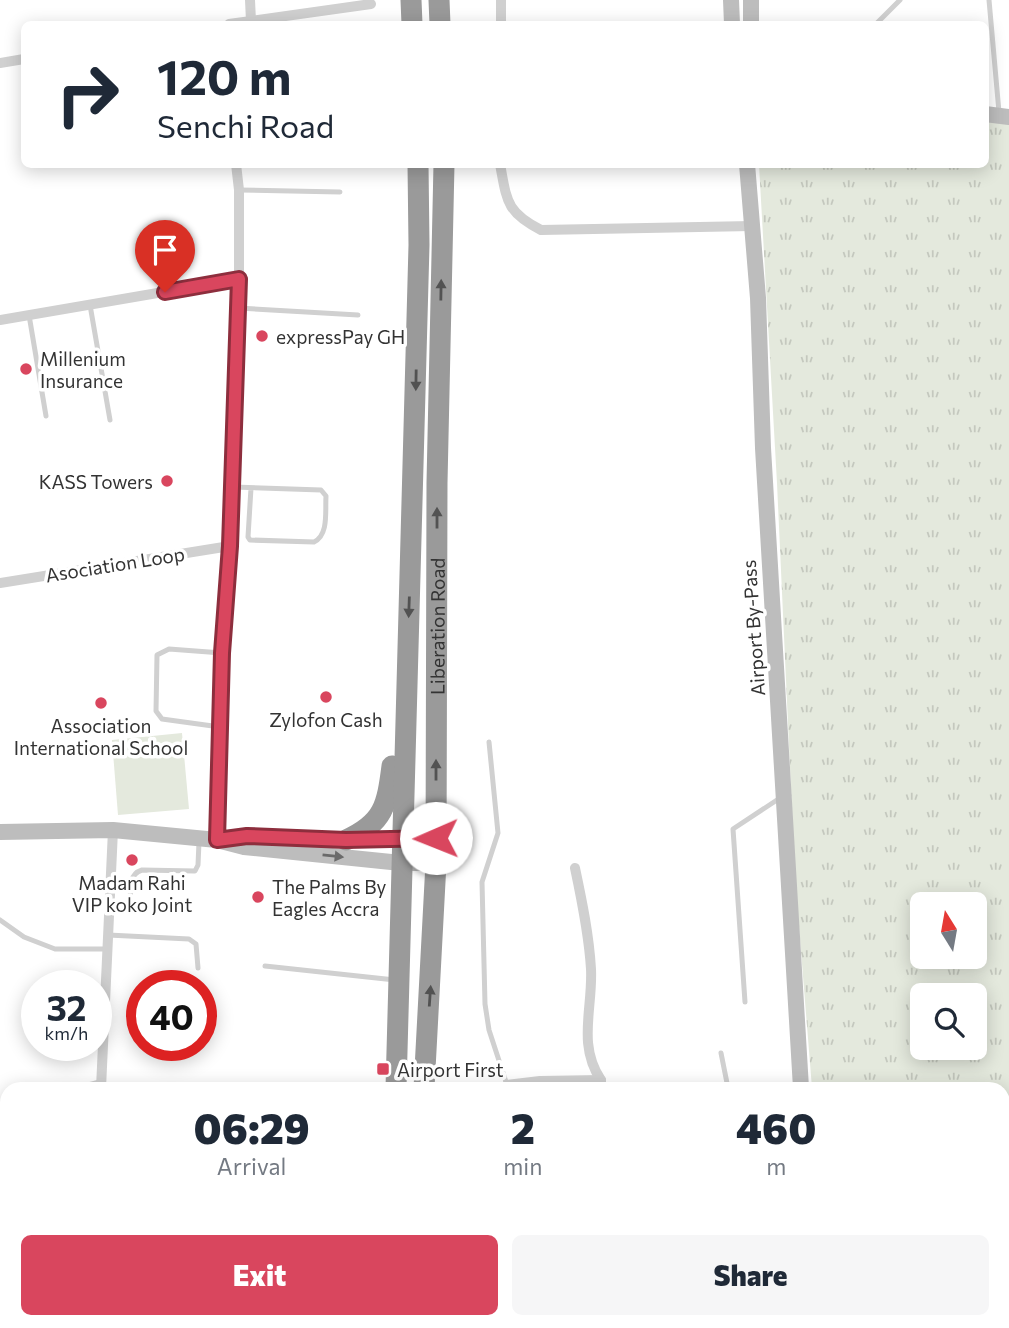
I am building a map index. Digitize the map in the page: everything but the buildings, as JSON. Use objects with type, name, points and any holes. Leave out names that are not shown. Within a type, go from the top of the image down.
[{"type":"highway","points":[[411,0],[412,21]]},
{"type":"highway","points":[[439,0],[440,21]]},
{"type":"highway","name":"Liberation Road","points":[[396,1082],[398,981],[406,863],[401,839],[419,245],[418,168]]},
{"type":"highway","name":"Liberation Road","points":[[424,1082],[436,863],[437,483],[444,168]]},
{"type":"highway","points":[[346,840],[371,827],[378,818],[389,790],[393,754],[404,724]]},
{"type":"highway","points":[[406,863],[415,896],[410,1014],[426,1060]]},
{"type":"main road","points":[[731,0],[732,21]]},
{"type":"main road","points":[[751,0],[751,21]]},
{"type":"main road","name":"Airport By-Pass","points":[[747,168],[801,1082]]},
{"type":"main road","points":[[0,832],[113,830],[217,840],[244,847],[406,863],[436,863]]},
{"type":"main road","points":[[217,840],[247,836],[346,840],[436,838]]},
{"type":"street","points":[[249,21],[250,0]]},
{"type":"street","points":[[501,0],[501,21]]},
{"type":"street","points":[[262,21],[371,4]]},
{"type":"street","points":[[0,63],[21,60]]},
{"type":"street","points":[[217,840],[222,653],[233,487],[239,279],[236,168]]},
{"type":"street","points":[[501,168],[512,208],[521,219],[541,230],[752,226]]},
{"type":"street","points":[[0,320],[239,279]]},
{"type":"street","name":"Asociation Loop","points":[[0,583],[230,546]]},
{"type":"street","points":[[101,1082],[113,830]]},
{"type":"street","points":[[575,868],[585,917],[591,969],[587,1034],[592,1066],[600,1082]]},
{"type":"street","points":[[534,1082],[560,1082]]},
{"type":"lane","points":[[879,21],[900,0]]},
{"type":"lane","points":[[989,0],[998,115]]},
{"type":"lane","points":[[239,190],[340,192]]},
{"type":"lane","points":[[90,305],[110,420]]},
{"type":"lane","points":[[238,308],[358,315]]},
{"type":"lane","points":[[29,315],[46,416]]},
{"type":"lane","points":[[233,487],[321,490],[324,492],[324,533],[320,539],[314,542],[250,540],[251,488]]},
{"type":"lane","points":[[220,727],[162,719],[158,715],[157,655],[169,649],[222,653]]},
{"type":"lane","points":[[489,742],[498,833],[482,882],[485,1004],[489,1030],[505,1082]]},
{"type":"lane","points":[[745,1002],[733,829],[783,796]]},
{"type":"lane","points":[[131,908],[131,880],[136,872],[195,871],[198,865],[199,838]]},
{"type":"lane","points":[[0,920],[24,937],[55,949],[107,949]]},
{"type":"lane","points":[[108,935],[188,939],[196,944],[198,968]]},
{"type":"lane","points":[[265,966],[398,981]]},
{"type":"lane","points":[[720,1053],[727,1082]]},
{"type":"green space","points":[[989,112],[1009,114],[1009,1082],[812,1082],[795,877],[759,168],[989,168]]},
{"type":"green space","points":[[182,733],[189,809],[118,815],[112,740]]},
{"type":"place","name":"expressPay GH","points":[[262,336]]},
{"type":"place","name":"Millenium Insurance","points":[[26,369]]},
{"type":"place","name":"KASS Towers","points":[[167,481]]},
{"type":"place","name":"Zylofon Cash","points":[[326,697]]},
{"type":"place","name":"Association International School","points":[[101,703]]},
{"type":"place","name":"Madam Rahi VIP koko Joint","points":[[132,860]]},
{"type":"place","name":"The Palms By Eagles Accra","points":[[258,897]]},
{"type":"place","name":"Airport First","points":[[383,1069]]},
{"type":"route","points":[[165,292],[239,279],[233,487],[222,653],[217,840],[247,836],[346,840],[436,838]]}]
